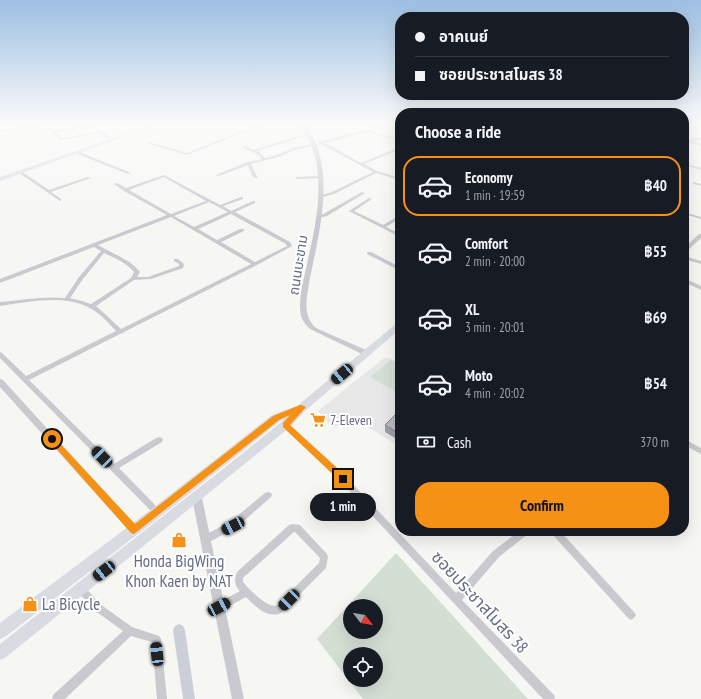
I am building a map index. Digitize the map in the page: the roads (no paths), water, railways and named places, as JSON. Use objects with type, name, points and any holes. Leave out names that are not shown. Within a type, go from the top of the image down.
[{"type":"main road","points":[[0,175],[53,157]]},
{"type":"main road","points":[[0,179],[63,157]]},
{"type":"main road","points":[[0,653],[197,498],[286,425],[302,407],[395,330]]},
{"type":"main road","points":[[0,632],[134,530],[276,418],[302,407]]},
{"type":"street","points":[[87,157],[128,173]]},
{"type":"street","points":[[261,157],[264,159]]},
{"type":"street","points":[[218,175],[250,163],[275,157]]},
{"type":"street","name":"ถนนบะขาม","points":[[318,157],[321,177],[320,199],[306,288],[304,314],[309,325],[314,329],[366,353]]},
{"type":"street","points":[[344,157],[376,172],[395,178]]},
{"type":"street","points":[[361,164],[379,157]]},
{"type":"street","points":[[250,163],[256,177]]},
{"type":"street","points":[[689,165],[701,169]]},
{"type":"street","points":[[20,172],[60,200]]},
{"type":"street","points":[[320,199],[376,172]]},
{"type":"street","points":[[25,379],[288,248],[290,244],[164,176],[125,190]]},
{"type":"street","points":[[297,178],[321,177]]},
{"type":"street","points":[[48,192],[89,178]]},
{"type":"street","points":[[694,183],[701,184]]},
{"type":"street","points":[[116,184],[256,264]]},
{"type":"street","points":[[320,199],[344,190]]},
{"type":"street","points":[[318,217],[325,215],[363,193]]},
{"type":"street","points":[[220,206],[242,198]]},
{"type":"street","points":[[370,199],[351,211],[395,233]]},
{"type":"street","points":[[0,281],[209,201]]},
{"type":"street","points":[[194,229],[254,202]]},
{"type":"street","points":[[689,214],[701,218]]},
{"type":"street","points":[[383,227],[395,219]]},
{"type":"street","points":[[218,242],[242,230]]},
{"type":"street","points":[[689,247],[698,240],[701,234]]},
{"type":"street","points":[[91,307],[133,279],[137,272],[133,267],[94,245]]},
{"type":"street","points":[[67,298],[103,251]]},
{"type":"street","points":[[369,253],[395,266]]},
{"type":"street","points":[[689,259],[701,263]]},
{"type":"street","points":[[133,279],[149,278],[181,267],[182,264],[176,260]]},
{"type":"street","points":[[689,282],[701,288]]},
{"type":"street","points":[[0,304],[67,298],[91,307],[121,332]]},
{"type":"street","points":[[0,354],[157,512]]},
{"type":"street","points":[[0,382],[134,530]]},
{"type":"street","name":"ซอยประชาสโมสร 38","points":[[286,425],[343,479],[395,535]]},
{"type":"street","points":[[113,468],[159,440]]},
{"type":"street","points":[[689,445],[701,451]]},
{"type":"street","points":[[206,539],[233,526],[268,495]]},
{"type":"street","points":[[197,498],[238,699]]},
{"type":"street","points":[[292,528],[297,528],[302,531],[324,557],[323,565],[278,610],[274,612],[268,610],[246,592],[238,584],[240,575],[292,528]]},
{"type":"street","name":"ซอยประชาสโมสร 38","points":[[396,536],[550,699]]},
{"type":"street","points":[[456,599],[496,554],[519,536]]},
{"type":"street","points":[[560,536],[631,615]]},
{"type":"street","points":[[81,589],[97,607],[130,632],[156,639],[162,699]]},
{"type":"street","points":[[219,607],[246,592]]},
{"type":"street","points":[[57,699],[130,632]]},
{"type":"waterway","points":[[179,630],[189,699]]},
{"type":"place","name":"7-Eleven","points":[[318,420]]},
{"type":"place","name":"Honda BigWing Khon Kaen by NAT","points":[[179,540]]},
{"type":"place","name":"La Bicycle","points":[[30,604]]}]
